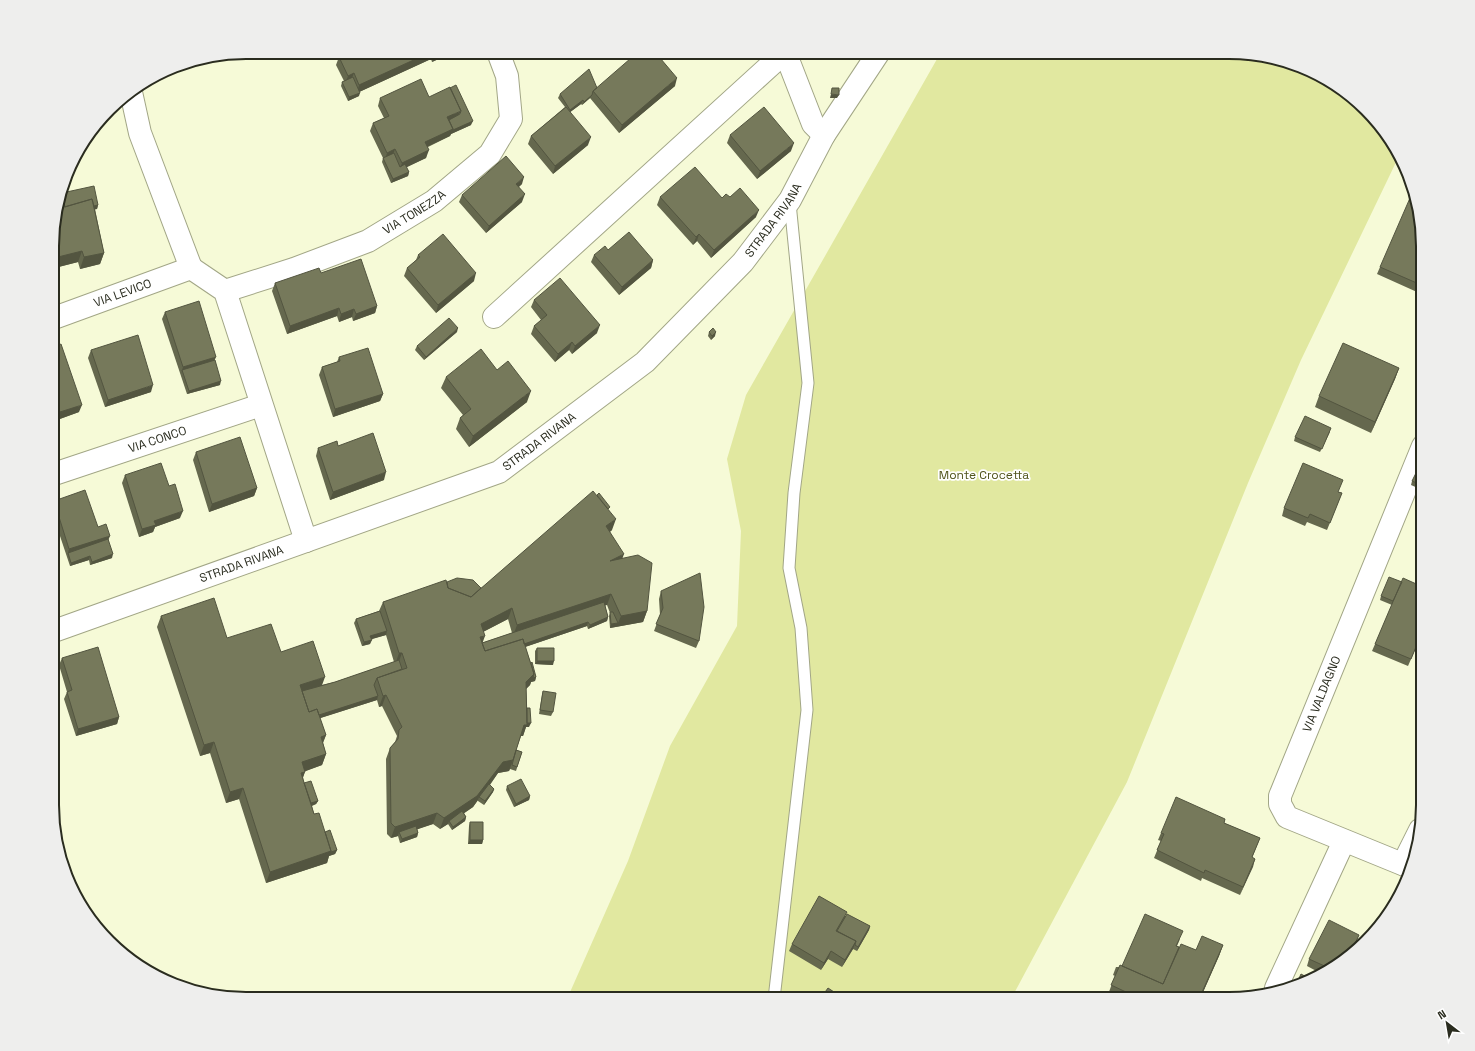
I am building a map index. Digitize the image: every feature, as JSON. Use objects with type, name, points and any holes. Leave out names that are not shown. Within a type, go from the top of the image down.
[{"type":"street","name":"VIA TONEZZA","points":[[225,292],[294,269],[368,241],[434,201],[490,154],[511,120],[507,76],[501,59]]},
{"type":"street","points":[[494,316],[777,59]]},
{"type":"street","points":[[788,59],[813,124],[824,135]]},
{"type":"street","name":"STRADA RIVANA","points":[[59,629],[499,472],[645,362],[743,262],[790,200],[824,135],[874,59]]},
{"type":"street","points":[[132,98],[140,133],[191,268],[225,292],[306,541]]},
{"type":"street","name":"VIA LEVICO","points":[[59,316],[191,268]]},
{"type":"street","name":"VIA CONCO","points":[[59,472],[261,404]]},
{"type":"street","name":"VIA VALDAGNO","points":[[1406,865],[1287,817],[1280,804],[1280,796],[1416,463]]},
{"type":"street","points":[[1277,986],[1344,841]]},
{"type":"lane","points":[[775,992],[807,710],[802,628],[789,568],[794,493],[808,383],[790,200]]},
{"type":"green space","name":"Monte Crocetta","points":[[937,59],[1242,59],[1278,65],[1312,78],[1333,90],[1352,105],[1370,123],[1385,142],[1396,162],[1301,360],[1248,483],[1127,782],[1015,992],[570,992],[628,861],[670,746],[737,626],[741,531],[727,459],[746,395]]},
{"type":"building","points":[[340,59],[416,59],[359,85],[354,73],[348,76]]},
{"type":"building","points":[[630,59],[661,59],[677,78],[622,125],[593,91]]},
{"type":"building","points":[[589,69],[597,88],[584,102],[583,100],[570,110],[560,94]]},
{"type":"building","points":[[353,77],[360,93],[349,97],[342,82]]},
{"type":"building","points":[[421,79],[429,97],[450,87],[461,111],[447,117],[453,129],[425,142],[429,150],[402,163],[395,149],[387,153],[373,123],[389,116],[380,98]]},
{"type":"building","points":[[456,85],[473,121],[453,130],[449,120],[460,114],[461,111],[450,88]]},
{"type":"building","points":[[832,88],[839,88],[839,95],[831,94]]},
{"type":"building","points":[[566,107],[591,137],[555,166],[531,136]]},
{"type":"building","points":[[764,107],[794,143],[760,171],[730,135]]},
{"type":"building","points":[[394,153],[400,167],[405,164],[409,172],[393,179],[383,158]]},
{"type":"building","points":[[506,156],[524,177],[516,184],[525,194],[489,226],[462,195]]},
{"type":"building","points":[[695,167],[722,198],[726,194],[730,197],[740,188],[759,210],[714,250],[699,234],[696,237],[660,197]]},
{"type":"building","points":[[94,186],[98,205],[94,206],[92,199],[65,207],[64,203],[67,192]]},
{"type":"building","points":[[1410,198],[1416,233],[1416,283],[1380,267]]},
{"type":"building","points":[[92,199],[104,253],[84,257],[82,251],[59,257],[59,233],[63,207]]},
{"type":"building","points":[[629,232],[653,260],[622,287],[594,255],[605,246],[608,250]]},
{"type":"building","points":[[443,234],[476,273],[438,305],[407,268],[420,257],[418,255]]},
{"type":"building","points":[[361,259],[377,306],[356,314],[354,309],[341,314],[339,308],[290,326],[275,283],[319,268],[321,273]]},
{"type":"building","points":[[560,278],[600,325],[575,346],[572,342],[558,354],[534,326],[547,315],[534,300]]},
{"type":"building","points":[[199,301],[216,357],[183,367],[165,312]]},
{"type":"building","points":[[449,318],[458,328],[426,357],[417,346]]},
{"type":"building","points":[[713,328],[716,332],[712,336],[709,332]]},
{"type":"building","points":[[138,335],[153,385],[108,400],[91,350]]},
{"type":"building","points":[[1343,343],[1399,368],[1375,422],[1319,396]]},
{"type":"building","points":[[61,344],[82,405],[60,412],[59,409],[59,345]]},
{"type":"building","points":[[368,348],[383,394],[335,409],[322,367],[340,361],[339,357]]},
{"type":"building","points":[[481,349],[497,370],[508,361],[531,391],[473,436],[460,418],[471,409],[446,377]]},
{"type":"building","points":[[215,360],[221,381],[189,391],[182,370]]},
{"type":"building","points":[[1305,416],[1331,428],[1322,449],[1295,437]]},
{"type":"building","points":[[373,433],[386,472],[333,492],[318,448],[337,441],[338,446]]},
{"type":"building","points":[[240,437],[257,488],[212,504],[196,452]]},
{"type":"building","points":[[161,463],[169,486],[175,484],[183,511],[154,521],[156,525],[142,529],[125,475]]},
{"type":"building","points":[[1303,463],[1343,480],[1338,492],[1342,493],[1330,523],[1310,514],[1308,518],[1284,508]]},
{"type":"building","points":[[1416,473],[1416,483],[1412,481]]},
{"type":"building","points":[[85,490],[98,527],[106,524],[110,536],[69,549],[59,517],[59,499]]},
{"type":"building","points":[[593,491],[616,519],[606,526],[624,554],[610,561],[638,555],[652,563],[647,611],[621,616],[611,594],[517,625],[512,608],[481,624],[485,636],[480,637],[485,651],[523,639],[534,674],[526,682],[527,725],[524,725],[513,760],[503,762],[477,796],[444,818],[437,813],[395,827],[391,823],[390,748],[398,739],[399,730],[402,727],[386,695],[383,696],[377,678],[407,668],[402,653],[399,653],[383,602],[446,580],[448,588],[471,597]]},
{"type":"building","points":[[599,493],[610,507],[608,509],[597,495]]},
{"type":"building","points":[[108,539],[113,554],[92,562],[90,556],[71,563],[68,553]]},
{"type":"building","points":[[700,573],[704,607],[699,641],[656,624],[663,608],[661,591]]},
{"type":"building","points":[[1389,577],[1402,582],[1393,601],[1381,596]]},
{"type":"building","points":[[457,578],[473,580],[481,588],[471,597],[448,588],[447,582]]},
{"type":"building","points":[[1403,578],[1416,584],[1416,647],[1411,659],[1375,644]]},
{"type":"building","points":[[214,598],[227,638],[271,624],[281,652],[313,641],[325,677],[300,685],[309,712],[317,709],[326,735],[321,737],[326,754],[302,762],[305,772],[301,773],[314,814],[319,813],[331,851],[270,872],[243,788],[230,792],[214,742],[204,745],[161,616]]},
{"type":"building","points":[[604,602],[608,617],[590,625],[588,622],[524,644],[523,639],[485,651],[482,643]]},
{"type":"building","points":[[380,611],[387,631],[370,636],[372,640],[364,642],[356,619]]},
{"type":"building","points":[[610,612],[613,612],[618,623],[611,624]]},
{"type":"building","points":[[98,647],[119,717],[78,729],[67,692],[72,690],[62,658]]},
{"type":"building","points":[[537,648],[554,648],[554,661],[537,661]]},
{"type":"building","points":[[399,660],[402,669],[377,678],[374,685],[378,696],[319,715],[317,709],[309,712],[302,691],[335,682]]},
{"type":"building","points":[[532,662],[536,677],[533,678],[534,674]]},
{"type":"building","points":[[543,691],[556,693],[553,712],[540,710]]},
{"type":"building","points":[[527,708],[530,708],[531,723],[527,723]]},
{"type":"building","points":[[516,750],[522,752],[517,767],[512,765]]},
{"type":"building","points":[[521,779],[530,796],[516,804],[507,786]]},
{"type":"building","points":[[311,781],[318,801],[311,803],[304,783]]},
{"type":"building","points":[[489,784],[494,789],[485,801],[479,797]]},
{"type":"building","points":[[1176,797],[1225,819],[1224,823],[1260,838],[1252,857],[1255,859],[1243,887],[1205,870],[1204,873],[1157,850],[1164,834],[1161,833]]},
{"type":"building","points":[[462,811],[466,817],[453,827],[449,821]]},
{"type":"building","points":[[470,822],[483,822],[483,840],[470,840]]},
{"type":"building","points":[[416,826],[418,833],[402,839],[399,832]]},
{"type":"building","points":[[330,830],[337,850],[331,852],[325,832]]},
{"type":"building","points":[[819,896],[847,912],[836,931],[856,941],[845,960],[831,951],[824,963],[792,944]]},
{"type":"building","points":[[847,914],[870,926],[858,947],[855,945],[856,941],[837,931]]},
{"type":"building","points":[[1145,914],[1183,931],[1176,946],[1179,947],[1163,984],[1122,966]]},
{"type":"building","points":[[1329,920],[1359,935],[1352,946],[1325,966],[1309,959]]},
{"type":"building","points":[[1202,936],[1223,945],[1202,992],[1126,992],[1111,985],[1120,965],[1163,984],[1181,944],[1196,950]]},
{"type":"building","points":[[1301,974],[1305,976],[1301,978],[1299,979]]},
{"type":"building","points":[[828,988],[834,992],[825,992]]}]
